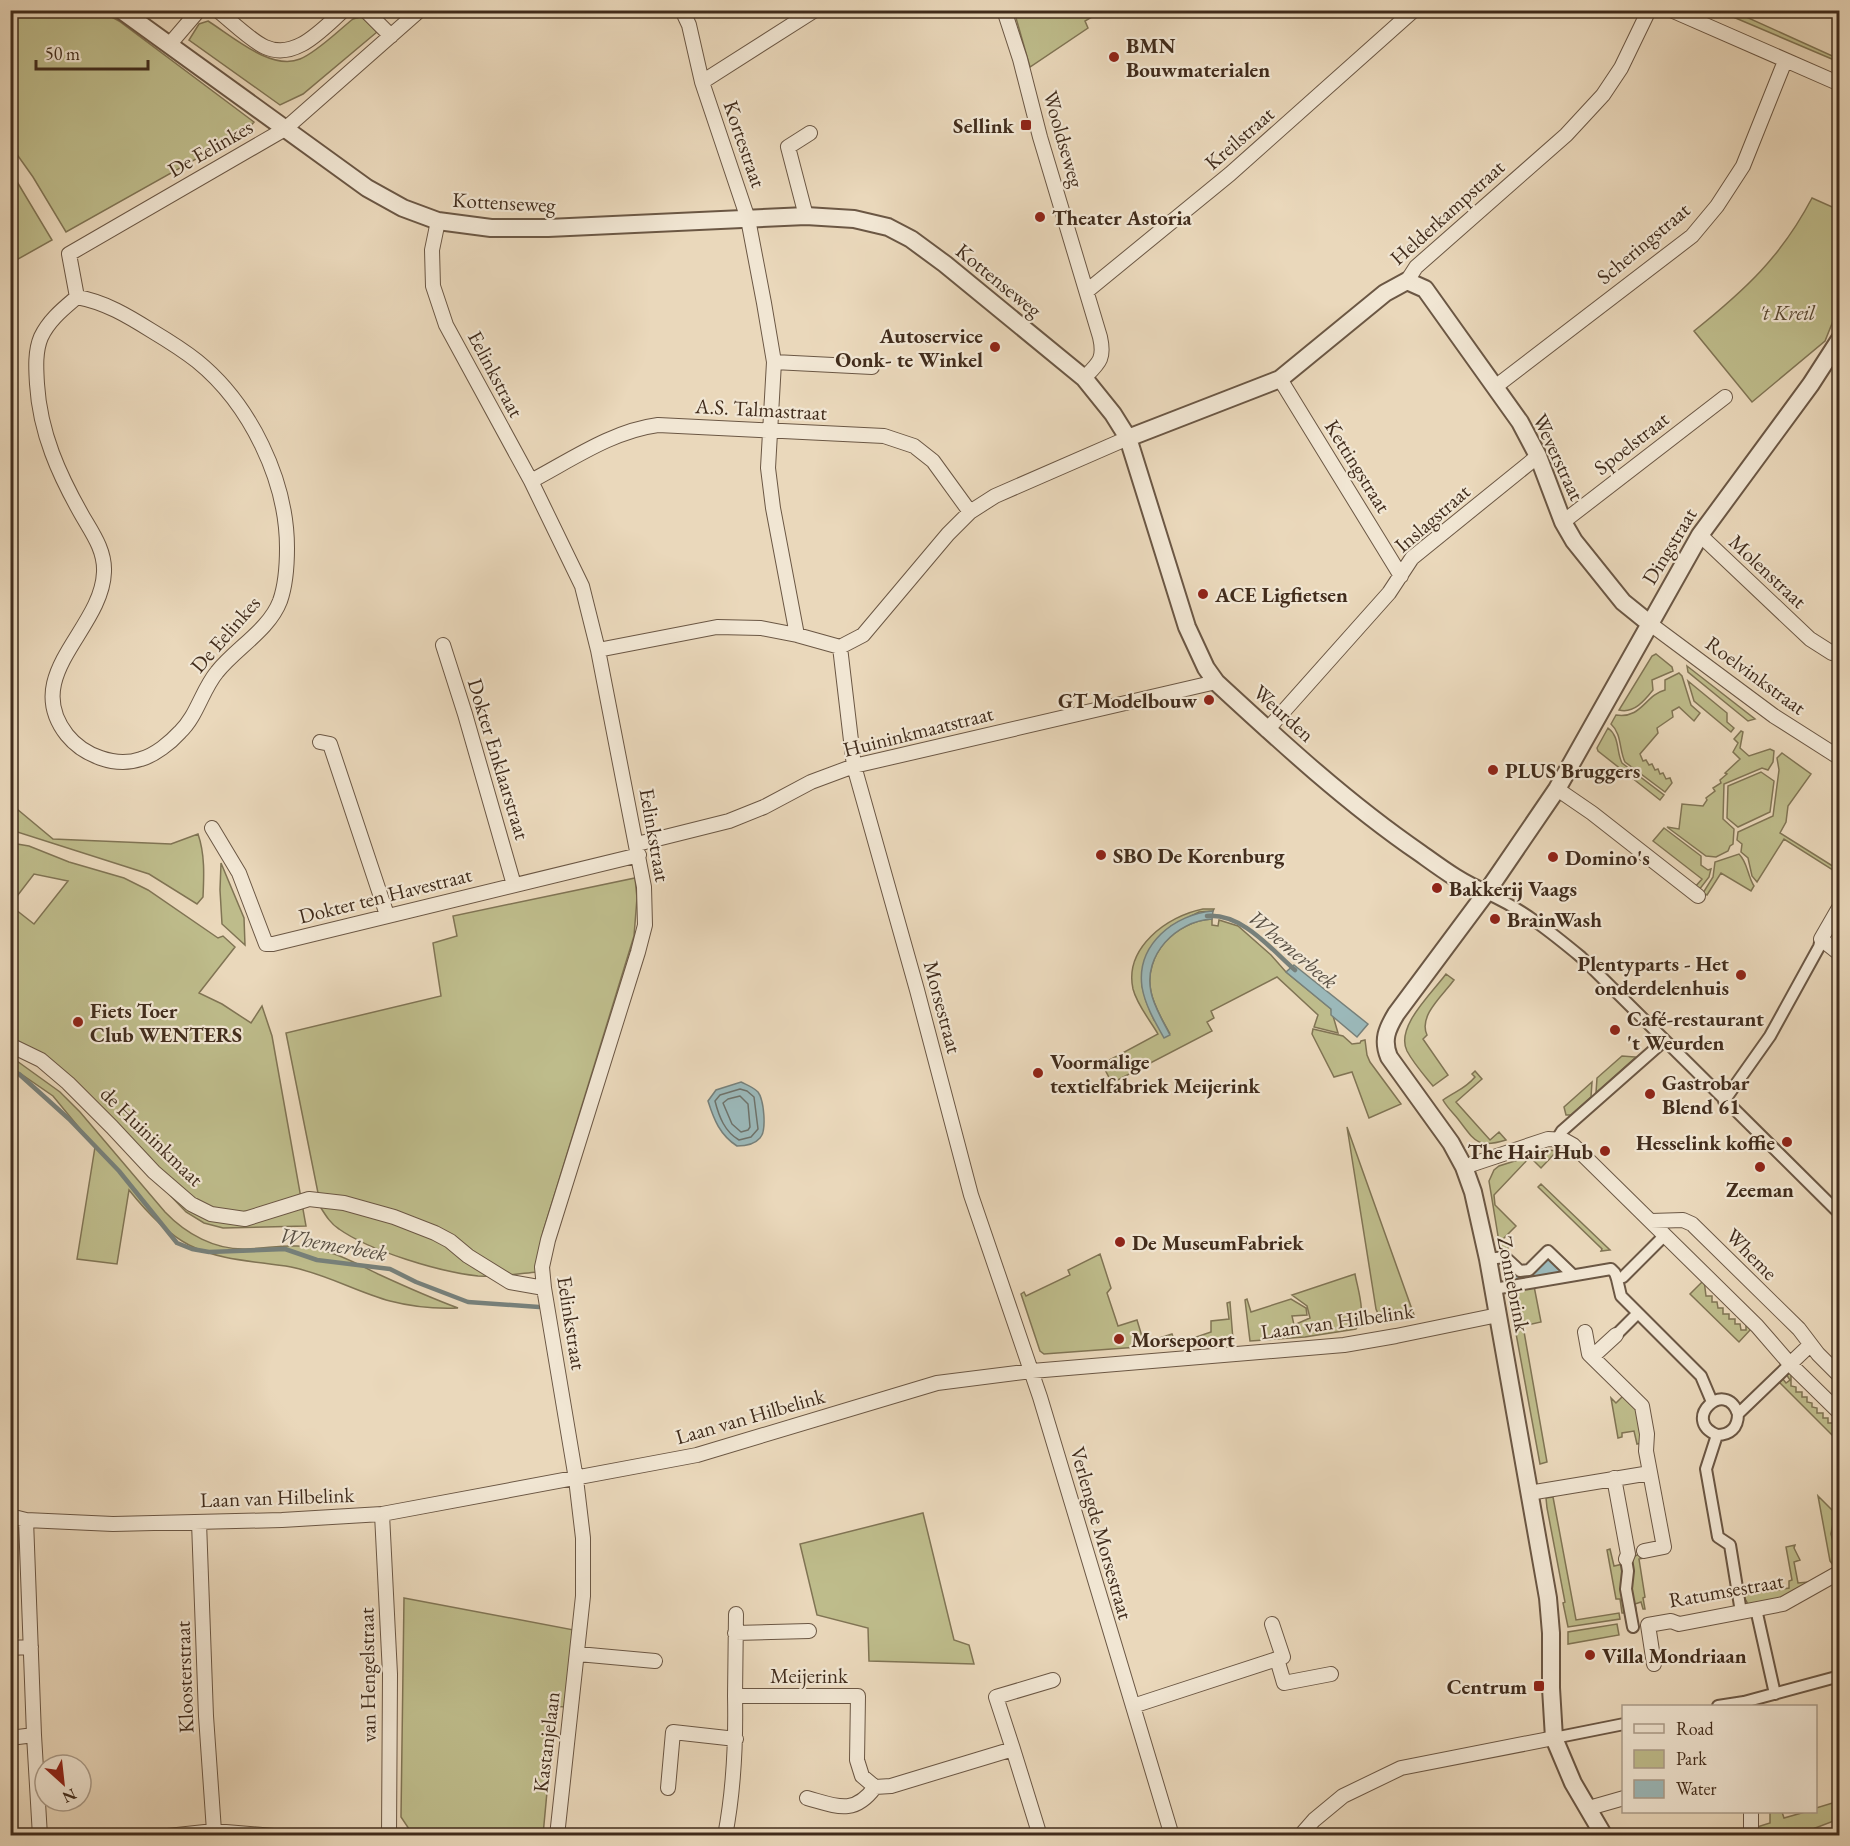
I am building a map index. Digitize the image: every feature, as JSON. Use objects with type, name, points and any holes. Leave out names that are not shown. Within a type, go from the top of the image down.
[{"type":"street","name":"Kottenseweg","points":[[121,10],[367,188],[403,208],[438,221],[490,228],[548,228],[806,216],[854,219],[888,227],[911,239],[945,264],[1084,378],[1113,414],[1128,438]]},
{"type":"street","points":[[217,10],[265,47],[282,51],[303,45],[344,10]]},
{"type":"street","points":[[285,129],[420,10]]},
{"type":"street","name":"Kortestraat","points":[[682,10],[689,25],[702,82],[748,219],[774,362],[768,468],[773,508],[797,635]]},
{"type":"street","name":"Kortestraat","points":[[702,82],[815,10]]},
{"type":"street","name":"Wooldseweg","points":[[1004,10],[1103,350],[1098,364],[1084,378]]},
{"type":"street","name":"Kreilstraat","points":[[1086,291],[1230,174],[1414,10]]},
{"type":"street","name":"Helderkampstraat","points":[[1128,438],[1280,379],[1385,293],[1407,281],[1416,267],[1566,135],[1603,95],[1621,68],[1649,10]]},
{"type":"street","points":[[1671,10],[1839,84]]},
{"type":"street","points":[[367,13],[392,36]]},
{"type":"street","points":[[169,45],[196,15]]},
{"type":"street","name":"Scheringstraat","points":[[1495,387],[1692,236],[1717,206],[1743,166],[1785,61]]},
{"type":"street","name":"De Eelinkes","points":[[77,297],[69,254],[285,129]]},
{"type":"street","points":[[806,216],[788,147],[810,133]]},
{"type":"street","name":"Eelinkstraat","points":[[438,221],[432,250],[433,285],[446,325],[531,481],[582,586],[598,650],[644,887],[645,925],[638,952],[548,1240],[542,1267],[576,1479]]},
{"type":"street","name":"Weverstraat","points":[[1407,281],[1425,289],[1520,422],[1538,456],[1563,522],[1578,546],[1623,602],[1649,623]]},
{"type":"street","name":"De Eelinkes","points":[[77,297],[96,301],[129,316],[198,362],[222,385],[264,447],[278,486],[287,531],[284,585],[275,611],[256,634],[232,654],[216,672],[181,732],[159,750],[140,760],[120,762],[99,758],[79,748],[60,725],[52,705],[52,688],[60,665],[93,607],[102,585],[104,570],[101,551],[96,539],[55,463],[42,424],[38,402],[36,361],[40,339],[51,320],[77,297]]},
{"type":"street","name":"Dingstraat","points":[[1486,893],[1557,789],[1700,535],[1811,384],[1839,339]]},
{"type":"street","points":[[774,362],[872,367]]},
{"type":"street","name":"Kettingstraat","points":[[1280,379],[1401,576]]},
{"type":"street","name":"Spoelstraat","points":[[1563,522],[1725,397]]},
{"type":"street","name":"A.S. Talmastraat","points":[[531,481],[618,434],[658,425],[884,436],[914,446],[933,461],[970,512]]},
{"type":"street","points":[[598,650],[717,627],[761,628],[840,647],[863,635],[948,534],[970,512],[995,496],[1128,438]]},
{"type":"street","name":"Weurden","points":[[1128,438],[1187,627],[1206,668],[1216,682],[1267,730],[1392,834],[1469,887],[1502,900],[1554,934],[1581,957],[1839,1214]]},
{"type":"street","name":"Inslagstraat","points":[[1267,730],[1389,593],[1412,558],[1538,456]]},
{"type":"street","name":"Molenstraat","points":[[1700,535],[1810,639],[1839,655]]},
{"type":"street","name":"Roelvinkstraat","points":[[1649,623],[1774,716],[1839,758]]},
{"type":"street","name":"Dokter Enklaarstraat","points":[[443,645],[514,885]]},
{"type":"street","name":"Morsestraat","points":[[840,647],[854,766],[971,1195],[1032,1371]]},
{"type":"street","name":"Huininkmaatstraat","points":[[638,849],[764,807],[811,782],[854,766],[1216,682]]},
{"type":"street","points":[[320,742],[330,744],[387,915]]},
{"type":"street","points":[[1557,789],[1592,813],[1698,896]]},
{"type":"street","name":"Dokter ten Havestraat","points":[[212,828],[239,873],[266,944],[514,885],[638,849]]},
{"type":"street","name":"Zonnebrink","points":[[1486,893],[1396,1014],[1386,1035],[1385,1044],[1389,1057],[1451,1143],[1464,1167],[1473,1192],[1494,1289],[1548,1598],[1554,1738],[1573,1783],[1604,1836]]},
{"type":"street","points":[[1724,1101],[1770,1036],[1839,906]]},
{"type":"street","points":[[1821,939],[1839,954]]},
{"type":"street","points":[[1557,1139],[1562,1131],[1664,1041]]},
{"type":"street","name":"de Huininkmaat","points":[[10,1045],[41,1060],[105,1120],[154,1172],[191,1204],[211,1214],[245,1219],[309,1199],[344,1203],[394,1217],[435,1233],[510,1282],[544,1288]]},
{"type":"street","points":[[1464,1167],[1540,1141],[1557,1139],[1569,1143],[1651,1221],[1774,1344],[1790,1364],[1839,1413]]},
{"type":"street","name":"Wheme","points":[[1651,1221],[1683,1220],[1692,1224],[1799,1329],[1839,1377]]},
{"type":"street","points":[[1617,1283],[1665,1235]]},
{"type":"street","points":[[1488,1259],[1505,1257],[1520,1271],[1529,1270],[1548,1251],[1573,1275]]},
{"type":"street","points":[[1494,1289],[1611,1269],[1616,1273],[1620,1296],[1701,1376],[1712,1402]]},
{"type":"street","points":[[1592,1358],[1637,1314]]},
{"type":"street","name":"Laan van Hilbelink","points":[[10,1516],[26,1520],[113,1524],[382,1514],[697,1455],[936,1383],[1032,1371],[1344,1345],[1498,1315]]},
{"type":"street","points":[[1585,1332],[1589,1354],[1592,1358],[1642,1406],[1647,1434],[1646,1451],[1665,1547],[1644,1551]]},
{"type":"street","points":[[1738,1414],[1810,1345]]},
{"type":"street","name":"Verlengde Morsestraat","points":[[1032,1371],[1172,1836]]},
{"type":"street","points":[[1718,1400],[1730,1401],[1738,1414],[1738,1421],[1733,1431],[1728,1434],[1717,1435],[1708,1429],[1703,1419],[1705,1409],[1718,1400]]},
{"type":"street","points":[[1717,1435],[1706,1469],[1718,1537],[1730,1545],[1741,1612]]},
{"type":"street","points":[[1529,1493],[1650,1473]]},
{"type":"street","points":[[1614,1478],[1628,1554],[1626,1589],[1633,1627]]},
{"type":"street","name":"Kastanjelaan","points":[[557,1836],[583,1596],[583,1538],[576,1479]]},
{"type":"street","name":"van Hengelstraat","points":[[382,1514],[390,1674],[389,1836]]},
{"type":"street","points":[[26,1520],[40,1836]]},
{"type":"street","name":"Kloosterstraat","points":[[199,1522],[206,1716],[214,1832]]},
{"type":"street","name":"Ratumsestraat","points":[[1633,1627],[1671,1621],[1679,1624],[1790,1601],[1839,1572]]},
{"type":"street","points":[[1756,1609],[1775,1694]]},
{"type":"street","points":[[725,1836],[731,1805],[736,1739],[736,1614]]},
{"type":"street","points":[[1133,1707],[1283,1657],[1272,1624]]},
{"type":"street","name":"Ratumsestraat","points":[[1648,1625],[1654,1664]]},
{"type":"street","name":"Meijerink","points":[[735,1633],[809,1630]]},
{"type":"street","points":[[10,1648],[31,1647]]},
{"type":"street","points":[[578,1654],[655,1661]]},
{"type":"street","points":[[1277,1659],[1284,1683],[1331,1674]]},
{"type":"street","points":[[1744,1704],[1839,1676]]},
{"type":"street","points":[[1040,1836],[996,1697],[1053,1680]]},
{"type":"street","name":"Meijerink","points":[[735,1696],[858,1696],[857,1760],[862,1776],[875,1787]]},
{"type":"street","points":[[1300,1836],[1314,1820],[1343,1796],[1401,1768],[1622,1724]]},
{"type":"street","points":[[668,1788],[673,1732],[736,1739]]},
{"type":"street","points":[[10,1738],[34,1735]]},
{"type":"street","points":[[807,1798],[842,1808],[866,1799],[875,1787],[891,1786],[1012,1749]]},
{"type":"street","points":[[1589,1808],[1622,1798]]},
{"type":"street","points":[[1750,1813],[1751,1836]]},
{"type":"street","points":[[168,1836],[214,1832],[274,1836]]},
{"type":"green space","points":[[1014,10],[1102,11],[1085,21],[1088,28],[1030,67]]},
{"type":"green space","points":[[10,11],[101,11],[119,21],[254,122],[246,131],[66,232],[33,177],[11,146]]},
{"type":"green space","points":[[1719,11],[1733,11],[1839,59],[1839,62]]},
{"type":"green space","points":[[365,18],[377,32],[303,94],[280,105],[189,40],[199,24],[208,21],[264,56],[289,61],[306,56],[353,19]]},
{"type":"green space","points":[[10,170],[52,240],[11,263],[10,263]]},
{"type":"green space","name":"'t Kreil","points":[[1812,198],[1839,210],[1839,306],[1825,341],[1752,402],[1694,331],[1730,301],[1760,271],[1788,238]]},
{"type":"green space","points":[[1656,654],[1672,667],[1673,671],[1652,680],[1653,690],[1639,705],[1630,710],[1619,710],[1652,656]]},
{"type":"green space","points":[[1687,666],[1755,719],[1748,721],[1688,672]]},
{"type":"green space","points":[[1679,673],[1691,705],[1700,713],[1694,721],[1679,707],[1672,711],[1673,717],[1657,728],[1658,733],[1640,754],[1643,761],[1646,760],[1649,765],[1652,764],[1655,770],[1658,769],[1660,774],[1663,773],[1666,779],[1670,778],[1672,783],[1665,792],[1625,762],[1619,737],[1611,724],[1616,715],[1625,715],[1638,710],[1665,690],[1665,680]]},
{"type":"green space","points":[[1688,681],[1727,713],[1727,722],[1734,728],[1731,732],[1694,701]]},
{"type":"green space","points":[[1608,728],[1616,740],[1622,763],[1664,795],[1660,800],[1598,751],[1597,748]]},
{"type":"green space","points":[[1741,731],[1743,732],[1740,748],[1749,756],[1770,749],[1774,751],[1773,762],[1768,770],[1762,768],[1724,784],[1723,819],[1734,829],[1733,844],[1728,851],[1716,857],[1706,856],[1667,827],[1679,829],[1682,804],[1703,806],[1706,798],[1715,791],[1713,788],[1721,783],[1720,780],[1727,774],[1725,773],[1740,759],[1733,752],[1738,743],[1734,739]]},
{"type":"green space","points":[[1782,753],[1811,774],[1788,806],[1786,822],[1780,833],[1839,870],[1839,874],[1784,839],[1757,882],[1752,876],[1748,858],[1741,852],[1742,844],[1737,840],[1738,832],[1773,816],[1779,770],[1777,758]]},
{"type":"green space","points":[[1761,772],[1774,781],[1770,812],[1738,827],[1727,818],[1728,786]]},
{"type":"green space","points":[[11,804],[53,839],[171,844],[198,834],[203,857],[203,897],[197,904],[149,874],[11,830]]},
{"type":"green space","points":[[1664,828],[1701,856],[1701,865],[1708,870],[1711,869],[1709,877],[1699,890],[1695,887],[1702,879],[1653,841]]},
{"type":"green space","points":[[11,843],[29,846],[69,862],[124,878],[148,890],[218,938],[223,936],[235,947],[199,993],[222,1004],[251,1023],[262,1006],[272,1036],[306,1226],[223,1228],[204,1223],[186,1212],[32,1051],[11,1038],[11,906],[34,924],[68,881],[34,874],[11,904]]},
{"type":"green space","points":[[1739,854],[1754,886],[1751,891],[1721,873],[1707,895],[1703,893],[1713,877],[1715,862]]},
{"type":"green space","points":[[221,863],[244,918],[245,945],[222,924]]},
{"type":"green space","points":[[635,878],[637,898],[634,936],[543,1232],[537,1272],[485,1276],[462,1274],[406,1259],[368,1245],[334,1225],[321,1208],[286,1033],[441,996],[433,943],[457,936],[453,916]]},
{"type":"green space","points":[[1214,909],[1199,912],[1171,926],[1142,972],[1142,986],[1154,1020],[1170,1034],[1156,1008],[1151,992],[1152,965],[1157,953],[1165,942],[1186,926],[1212,919],[1212,925],[1218,926],[1219,920],[1238,926],[1271,955],[1286,972],[1331,1009],[1338,1033],[1314,1027],[1318,1015],[1277,977],[1211,1011],[1214,1018],[1207,1022],[1212,1031],[1112,1083],[1102,1064],[1158,1034],[1133,989],[1132,974],[1135,960],[1151,936],[1163,927],[1189,913]]},
{"type":"green space","points":[[1446,974],[1454,980],[1429,1013],[1425,1028],[1427,1035],[1423,1039],[1448,1075],[1433,1086],[1407,1051],[1406,1032],[1410,1021],[1424,1000]]},
{"type":"green space","points":[[1313,1029],[1343,1036],[1352,1044],[1365,1040],[1370,1062],[1401,1104],[1369,1118],[1352,1072],[1334,1077],[1312,1034]]},
{"type":"green space","points":[[10,1056],[60,1092],[80,1112],[165,1212],[192,1234],[212,1244],[234,1249],[296,1246],[317,1249],[347,1259],[458,1308],[424,1307],[399,1303],[304,1270],[226,1257],[201,1250],[180,1240],[164,1228],[129,1190],[117,1264],[77,1259],[95,1147],[53,1096],[11,1067]]},
{"type":"green space","points":[[1622,1056],[1636,1057],[1596,1093],[1597,1078]]},
{"type":"green space","points":[[1475,1071],[1482,1079],[1456,1102],[1490,1140],[1499,1132],[1506,1140],[1489,1144],[1473,1138],[1443,1100],[1471,1081],[1475,1077],[1472,1074]]},
{"type":"green space","points":[[1592,1082],[1591,1097],[1571,1115],[1566,1115],[1564,1107]]},
{"type":"green space","points":[[1347,1127],[1414,1315],[1388,1322],[1379,1316],[1376,1309]]},
{"type":"green space","points":[[1549,1150],[1557,1151],[1541,1168],[1530,1157],[1494,1195],[1495,1205],[1516,1226],[1502,1240],[1509,1247],[1504,1252],[1500,1248],[1489,1181],[1494,1170],[1499,1166]]},
{"type":"green space","points":[[1541,1184],[1610,1250],[1601,1251],[1602,1249],[1538,1187]]},
{"type":"green space","points":[[1100,1254],[1111,1288],[1107,1293],[1118,1326],[1137,1320],[1144,1343],[1172,1334],[1176,1344],[1211,1332],[1211,1321],[1229,1319],[1227,1303],[1230,1302],[1233,1340],[1044,1354],[1040,1351],[1021,1294],[1024,1292],[1026,1296],[1070,1275],[1068,1270]]},
{"type":"green space","points":[[1355,1274],[1361,1309],[1356,1329],[1305,1337],[1250,1341],[1245,1300],[1247,1299],[1251,1312],[1291,1299],[1306,1308],[1307,1315],[1292,1316],[1294,1325],[1310,1318],[1307,1306],[1292,1295]]},
{"type":"green space","points":[[1704,1280],[1706,1296],[1712,1296],[1712,1302],[1717,1302],[1718,1308],[1723,1308],[1723,1314],[1729,1314],[1729,1319],[1735,1319],[1735,1324],[1740,1324],[1741,1330],[1746,1330],[1746,1324],[1752,1328],[1739,1342],[1690,1294]]},
{"type":"green space","points":[[1534,1286],[1541,1322],[1523,1326],[1547,1462],[1540,1464],[1508,1290]]},
{"type":"green space","points":[[1791,1371],[1791,1386],[1796,1387],[1796,1392],[1802,1392],[1802,1397],[1807,1397],[1807,1402],[1817,1408],[1817,1413],[1823,1413],[1823,1418],[1828,1418],[1828,1423],[1834,1423],[1834,1428],[1839,1428],[1839,1442],[1778,1381],[1782,1378],[1786,1383],[1790,1380],[1786,1374]]},
{"type":"green space","points":[[1624,1395],[1637,1407],[1642,1443],[1637,1444],[1634,1431],[1622,1433],[1622,1437],[1618,1438],[1611,1398],[1616,1403]]},
{"type":"green space","points":[[1818,1496],[1835,1513],[1831,1534],[1837,1556],[1833,1565],[1830,1561]]},
{"type":"green space","points":[[1553,1497],[1576,1620],[1619,1613],[1620,1619],[1568,1627],[1547,1508],[1546,1498]]},
{"type":"green space","points":[[923,1513],[954,1640],[969,1645],[974,1664],[869,1661],[868,1628],[817,1615],[800,1544]]},
{"type":"green space","points":[[11,1535],[14,1536],[18,1637],[11,1638]]},
{"type":"green space","points":[[1795,1545],[1794,1548],[1800,1560],[1794,1562],[1798,1583],[1808,1582],[1808,1585],[1782,1598],[1748,1604],[1743,1595],[1789,1588],[1789,1581],[1792,1580],[1786,1547]]},
{"type":"green space","points":[[1610,1549],[1614,1566],[1623,1564],[1626,1613],[1622,1613],[1620,1599],[1616,1599],[1607,1550]]},
{"type":"green space","points":[[1643,1554],[1644,1558],[1639,1559],[1645,1609],[1641,1602],[1635,1604],[1636,1609],[1634,1609],[1630,1567],[1634,1557]]},
{"type":"green space","points":[[404,1598],[574,1630],[564,1707],[555,1706],[543,1835],[413,1835],[401,1817]]},
{"type":"green space","points":[[1617,1624],[1619,1635],[1568,1644],[1568,1632]]},
{"type":"green space","points":[[1839,1801],[1839,1819],[1797,1835],[1758,1835],[1757,1827],[1770,1823],[1770,1813],[1782,1813],[1784,1818],[1802,1813],[1817,1813],[1817,1808]]},
{"type":"water","points":[[1213,911],[1212,919],[1199,921],[1175,933],[1157,953],[1152,965],[1150,978],[1152,998],[1170,1035],[1164,1038],[1143,994],[1142,972],[1145,957],[1161,934],[1172,925],[1199,913]]},
{"type":"water","points":[[1294,965],[1368,1024],[1357,1037],[1331,1015],[1331,1009],[1286,972]]},
{"type":"water","points":[[741,1082],[758,1092],[762,1102],[764,1122],[762,1134],[758,1140],[749,1145],[737,1146],[718,1126],[708,1101],[716,1090]]},
{"type":"water","points":[[1548,1256],[1562,1272],[1508,1281],[1504,1264],[1518,1276]]},
{"type":"waterway","name":"Whemerbeek","points":[[1207,916],[1232,920],[1244,926],[1295,970]]},
{"type":"waterway","name":"Whemerbeek","points":[[10,1070],[19,1074],[69,1119],[119,1171],[177,1243],[209,1252],[285,1249],[317,1260],[390,1269],[416,1282],[468,1302],[539,1307]]},
{"type":"place","name":"BMN Bouwmaterialen","points":[[1114,57]]},
{"type":"place","name":"Sellink","points":[[1026,125]]},
{"type":"place","name":"Theater Astoria","points":[[1040,217]]},
{"type":"place","name":"Autoservice Oonk- te Winkel","points":[[995,347]]},
{"type":"place","name":"ACE Ligfietsen","points":[[1203,594]]},
{"type":"place","name":"GT Modelbouw","points":[[1209,700]]},
{"type":"place","name":"PLUS Bruggers","points":[[1493,770]]},
{"type":"place","name":"SBO De Korenburg","points":[[1101,855]]},
{"type":"place","name":"Domino's","points":[[1553,857]]},
{"type":"place","name":"Bakkerij Vaags","points":[[1437,888]]},
{"type":"place","name":"BrainWash","points":[[1495,919]]},
{"type":"place","name":"Plentyparts - Het onderdelenhuis","points":[[1741,975]]},
{"type":"place","name":"Fiets Toer Club WENTERS","points":[[78,1022]]},
{"type":"place","name":"Café-restaurant 't Weurden","points":[[1615,1030]]},
{"type":"place","name":"Voormalige textielfabriek Meijerink","points":[[1038,1073]]},
{"type":"place","name":"Gastrobar Blend 61","points":[[1650,1094]]},
{"type":"place","name":"Hesselink koffie","points":[[1787,1142]]},
{"type":"place","name":"The Hair Hub","points":[[1605,1151]]},
{"type":"place","name":"Zeeman","points":[[1760,1167]]},
{"type":"place","name":"De MuseumFabriek","points":[[1120,1242]]},
{"type":"place","name":"Morsepoort","points":[[1119,1339]]},
{"type":"place","name":"Villa Mondriaan","points":[[1590,1655]]},
{"type":"place","name":"Centrum","points":[[1539,1686]]}]
